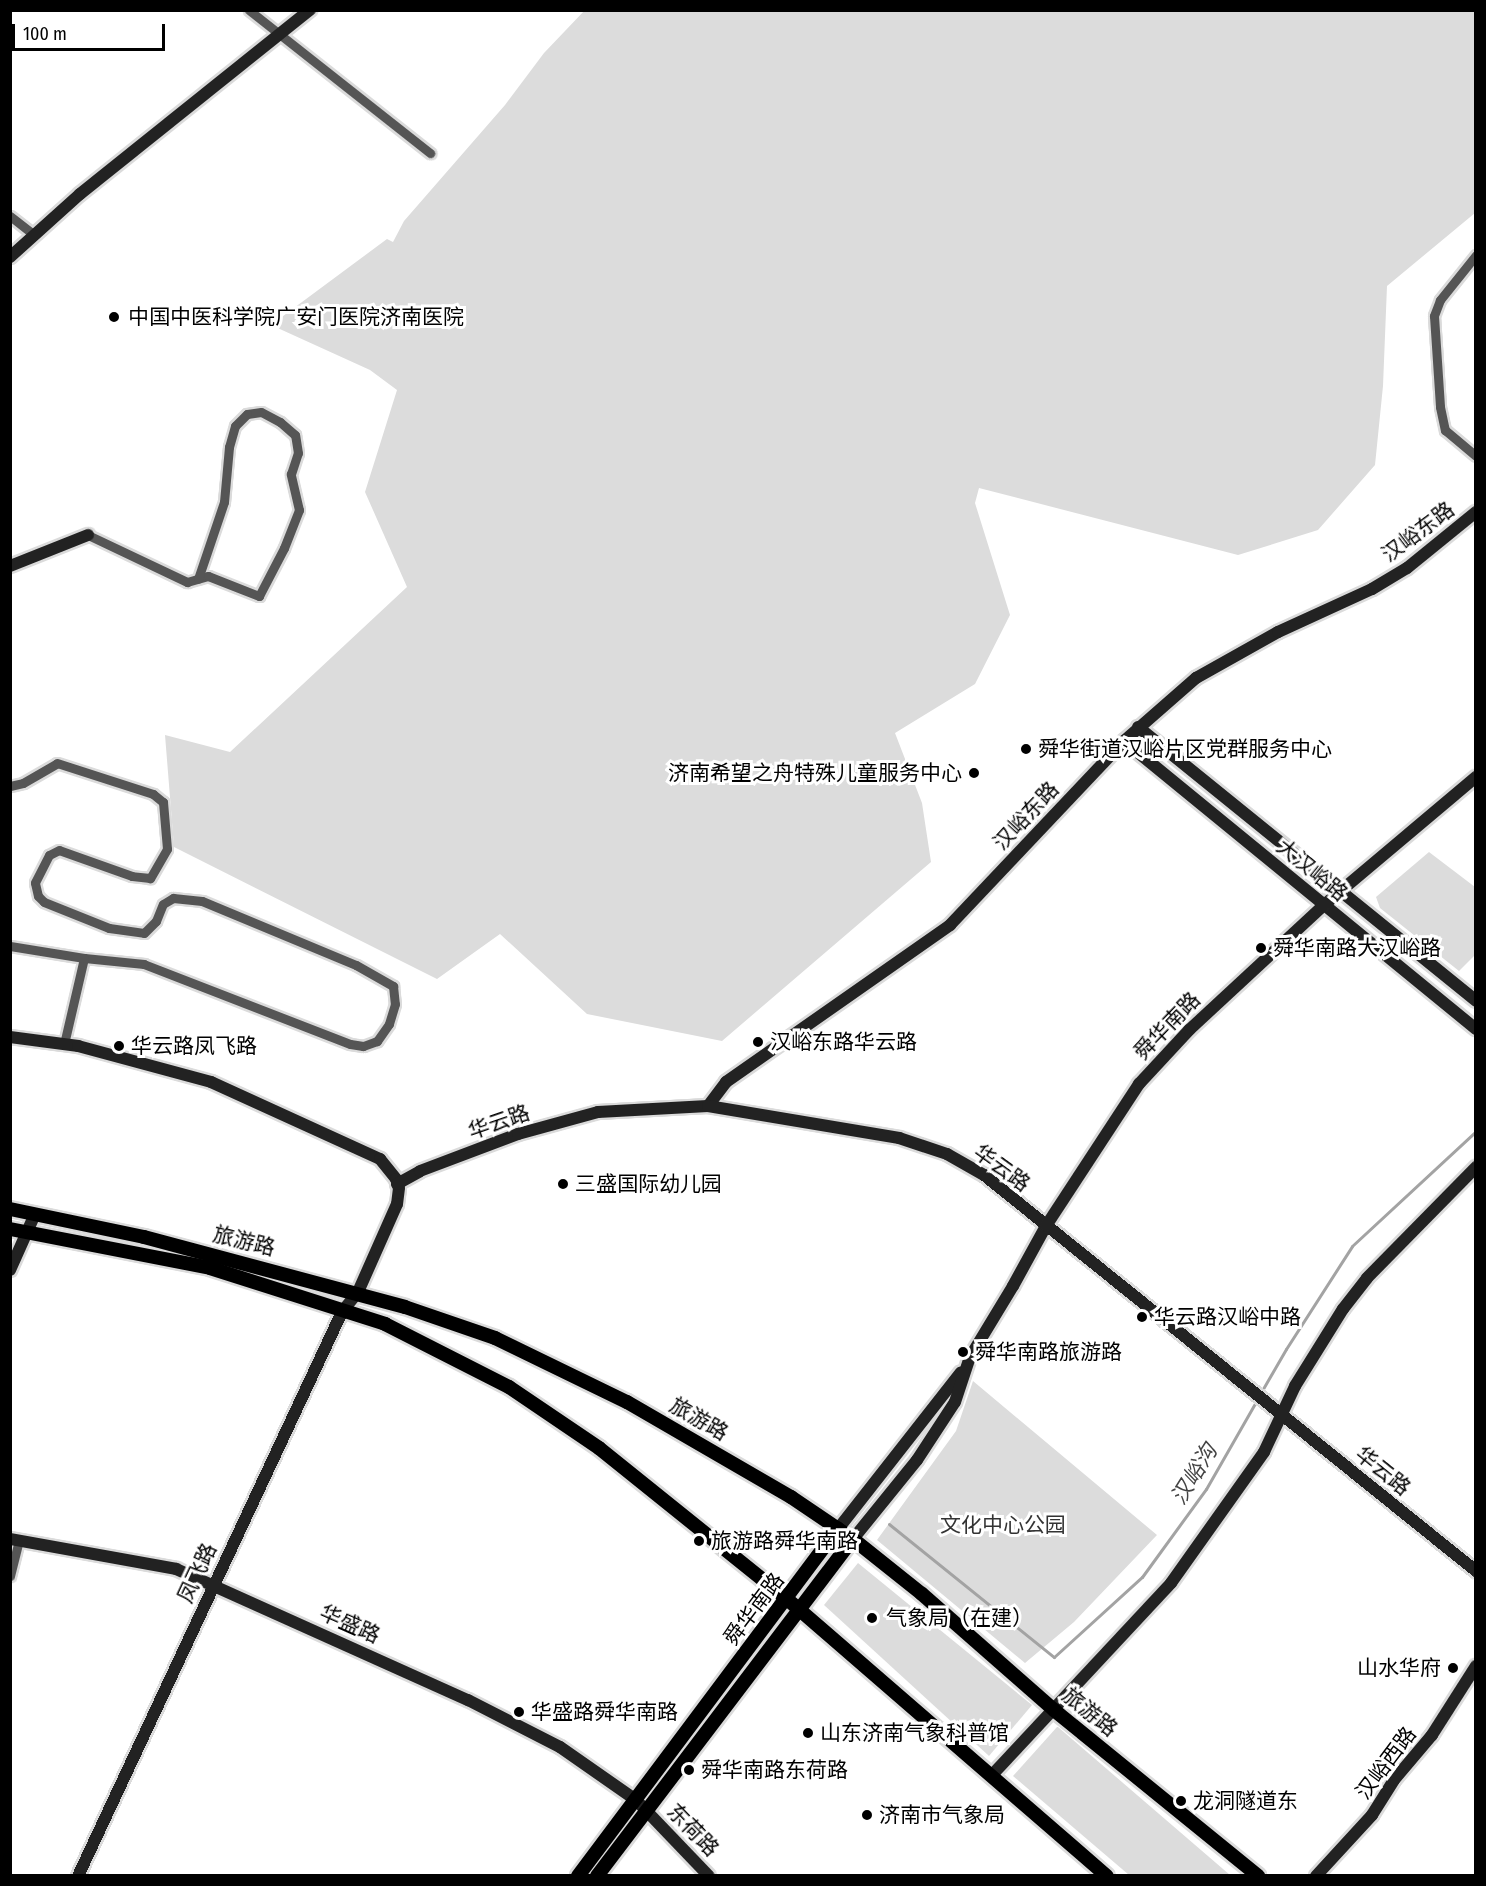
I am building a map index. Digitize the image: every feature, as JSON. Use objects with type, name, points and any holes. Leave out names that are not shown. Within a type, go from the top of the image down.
[{"type":"main road","name":"旅游路","points":[[10,1209],[144,1237],[358,1292],[495,1338],[627,1402],[791,1497],[853,1539],[922,1594],[1054,1710],[1258,1875]]},
{"type":"main road","name":"旅游路","points":[[10,1229],[210,1268],[385,1324],[509,1387],[599,1448],[788,1599],[1107,1875]]},
{"type":"main road","name":"舜华南路","points":[[578,1875],[788,1599],[838,1529]]},
{"type":"main road","name":"舜华南路","points":[[597,1875],[853,1539]]},
{"type":"street","points":[[249,10],[430,153]]},
{"type":"street","points":[[10,257],[80,194],[310,10]]},
{"type":"street","points":[[10,216],[33,234]]},
{"type":"street","points":[[1476,255],[1440,300],[1434,316],[1440,407],[1445,430],[1476,456]]},
{"type":"street","points":[[10,566],[88,535],[187,582],[198,579],[208,576],[259,596],[299,510],[291,474],[298,453],[295,435],[280,422],[261,412],[247,414],[236,426],[229,447],[225,502],[198,579]]},
{"type":"street","name":"汉峪东路","points":[[708,1106],[726,1082],[950,925],[1124,741],[1196,678],[1230,658],[1372,589],[1407,568],[1476,512]]},
{"type":"street","name":"大汉峪路","points":[[1138,727],[1476,1001]]},
{"type":"street","name":"大汉峪路","points":[[1124,741],[1476,1029]]},
{"type":"street","points":[[10,786],[23,783],[57,763],[153,794],[163,802],[167,820],[167,849],[150,878],[132,876],[59,850],[49,855],[35,883],[38,896],[44,902],[109,928],[144,933],[156,921],[163,904],[174,898],[202,901],[357,965],[393,986],[395,1004],[390,1024],[377,1041],[363,1046],[350,1044],[144,964],[84,958],[10,946]]},
{"type":"street","name":"舜华南路","points":[[838,1529],[964,1368],[1046,1226],[1139,1084],[1189,1030],[1324,905],[1476,777]]},
{"type":"street","points":[[64,1044],[84,958]]},
{"type":"street","points":[[10,1037],[64,1044],[211,1082],[380,1160],[397,1184],[397,1204],[358,1292]]},
{"type":"street","name":"华云路","points":[[397,1184],[420,1171],[518,1134],[598,1112],[708,1106],[899,1138],[947,1154],[984,1175],[1476,1571]]},
{"type":"street","points":[[993,1774],[1171,1583],[1264,1452],[1282,1413],[1316,1352],[1367,1278],[1476,1167]]},
{"type":"street","points":[[10,1270],[35,1214]]},
{"type":"street","name":"凤飞路","points":[[78,1875],[342,1312],[358,1292]]},
{"type":"street","name":"舜华南路","points":[[853,1539],[917,1460],[955,1402],[964,1368]]},
{"type":"street","points":[[10,1576],[15,1539]]},
{"type":"street","name":"华盛路","points":[[15,1539],[176,1569],[468,1700],[560,1747],[636,1800],[648,1811]]},
{"type":"street","name":"汉峪西路","points":[[1316,1875],[1372,1815],[1394,1779],[1432,1735],[1476,1666]]},
{"type":"street","name":"东荷路","points":[[648,1811],[709,1875]]},
{"type":"green space","points":[[585,10],[1475,11],[1475,213],[1387,286],[1383,386],[1375,465],[1318,530],[1238,555],[979,488],[975,503],[1010,615],[975,684],[895,733],[922,803],[931,862],[722,1041],[587,1014],[500,934],[437,979],[174,847],[165,735],[230,752],[407,587],[365,492],[397,390],[370,370],[271,325],[387,239],[393,242],[404,221],[505,105],[544,53]]},
{"type":"green space","points":[[1429,852],[1475,887],[1475,955],[1459,971],[1380,908],[1376,897]]},
{"type":"green space","name":"文化中心公园","points":[[973,1381],[1157,1535],[1074,1622],[1025,1663],[877,1540],[956,1431]]},
{"type":"green space","points":[[858,1563],[1032,1705],[989,1756],[824,1605]]},
{"type":"green space","points":[[1057,1727],[1230,1875],[1129,1875],[1013,1776]]},
{"type":"waterway","name":"汉峪沟","points":[[1260,1394],[1352,1246],[1476,1131]]},
{"type":"waterway","name":"汉峪沟","points":[[889,1524],[1054,1657],[1142,1577],[1206,1489],[1257,1400]]},
{"type":"place","name":"中国中医科学院广安门医院济南医院","points":[[114,317]]},
{"type":"place","name":"舜华街道汉峪片区党群服务中心","points":[[1026,749]]},
{"type":"place","name":"济南希望之舟特殊儿童服务中心","points":[[974,773]]},
{"type":"place","name":"舜华南路大汉峪路","points":[[1261,948]]},
{"type":"place","name":"汉峪东路华云路","points":[[758,1042]]},
{"type":"place","name":"华云路凤飞路","points":[[119,1046]]},
{"type":"place","name":"三盛国际幼儿园","points":[[563,1184]]},
{"type":"place","name":"华云路汉峪中路","points":[[1142,1317]]},
{"type":"place","name":"舜华南路旅游路","points":[[963,1352]]},
{"type":"place","name":"旅游路舜华南路","points":[[699,1541]]},
{"type":"place","name":"气象局（在建）","points":[[872,1618]]},
{"type":"place","name":"山水华府","points":[[1453,1668]]},
{"type":"place","name":"华盛路舜华南路","points":[[519,1712]]},
{"type":"place","name":"山东济南气象科普馆","points":[[808,1733]]},
{"type":"place","name":"舜华南路东荷路","points":[[689,1770]]},
{"type":"place","name":"龙洞隧道东","points":[[1181,1801]]},
{"type":"place","name":"济南市气象局","points":[[867,1815]]}]
